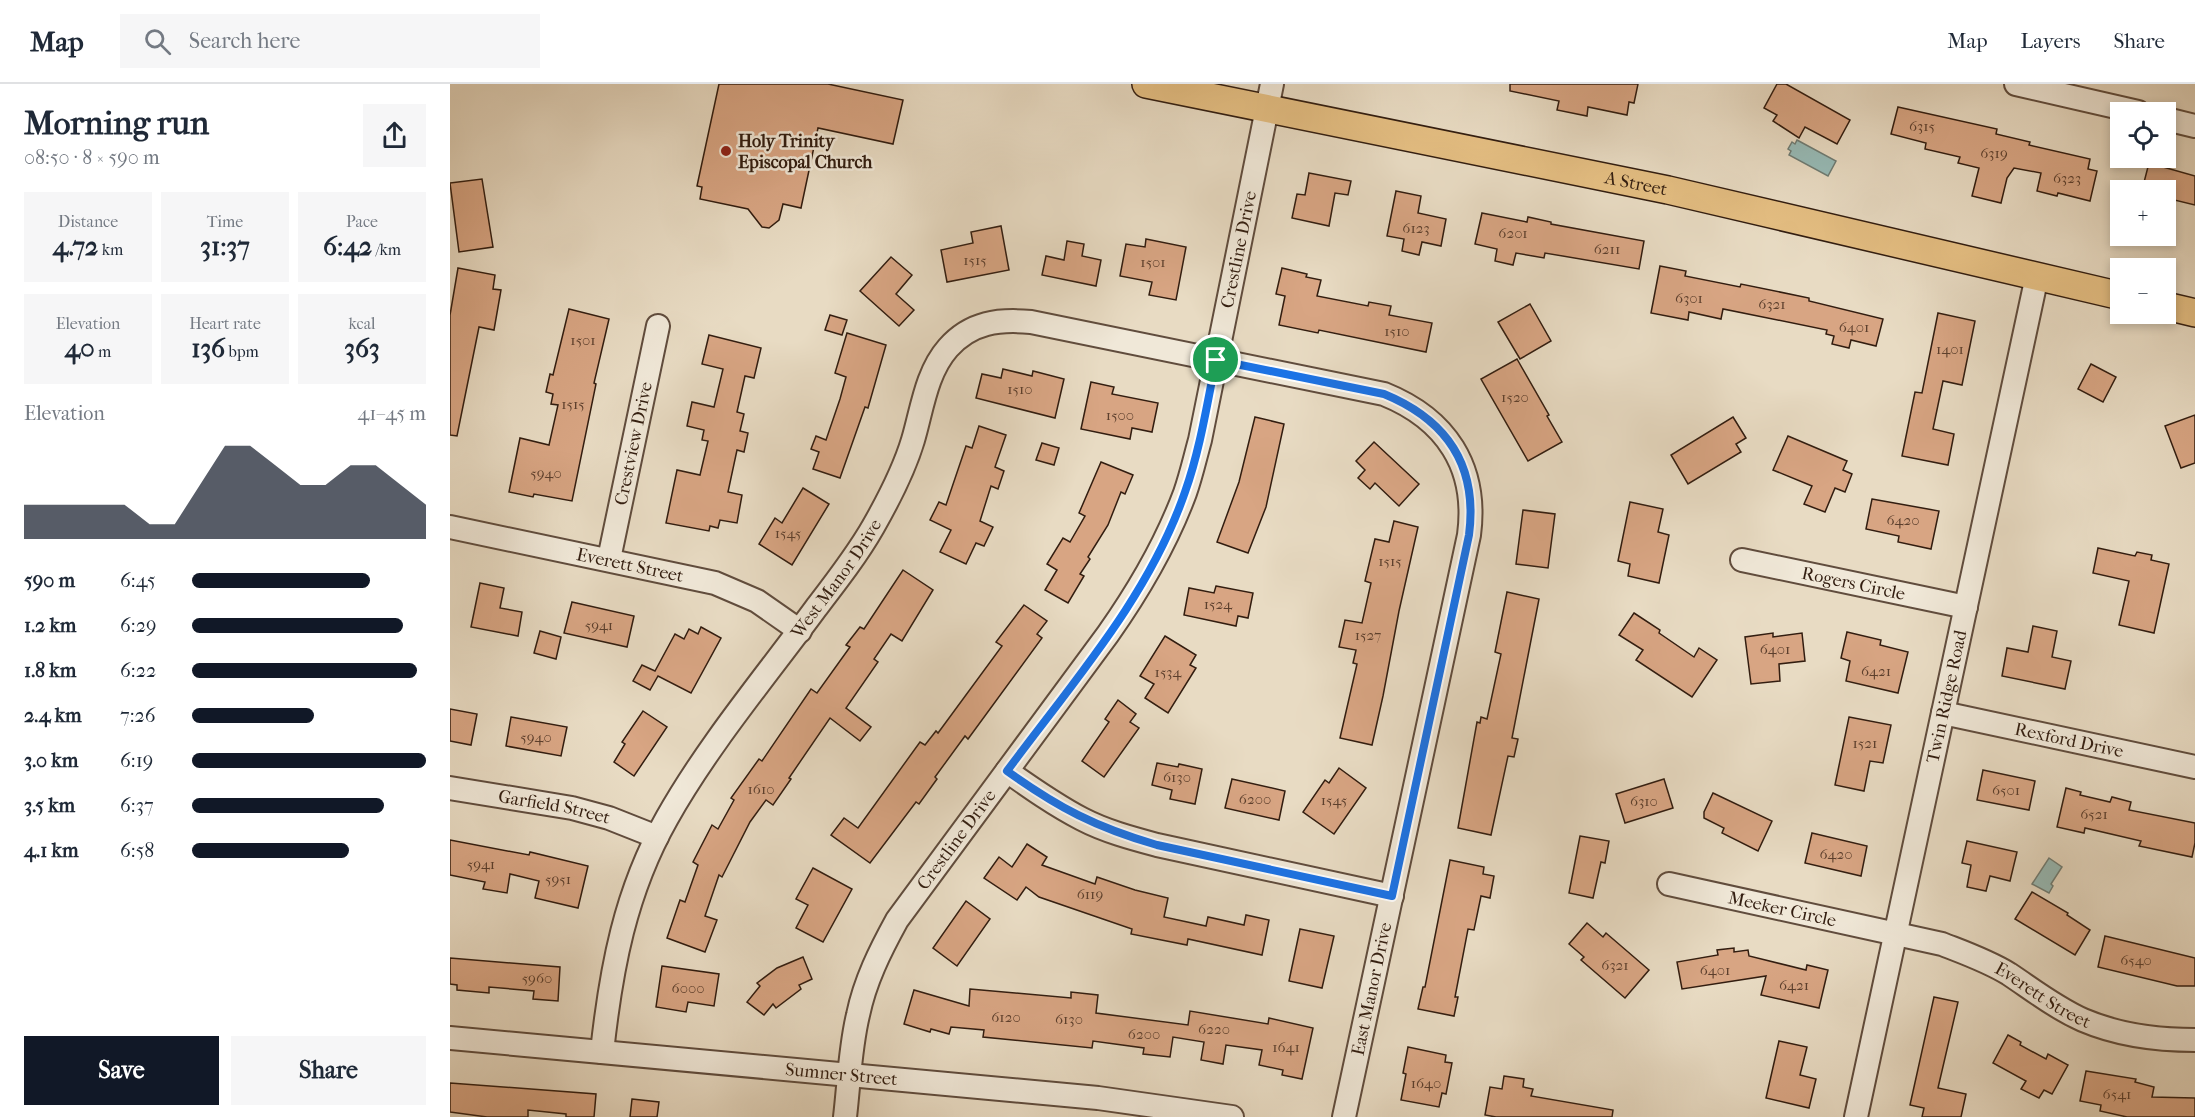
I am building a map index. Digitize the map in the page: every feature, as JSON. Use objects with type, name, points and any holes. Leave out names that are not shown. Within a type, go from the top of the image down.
[{"type":"main road","name":"A Street","points":[[1146,84],[1269,96],[2110,293]]},
{"type":"main road","points":[[2176,308],[2195,313]]},
{"type":"street","points":[[2016,84],[2066,90],[2110,103]]},
{"type":"street","name":"Crestline Drive","points":[[845,1117],[857,1016],[867,982],[880,951],[897,921],[1138,591],[1165,540],[1188,482],[1200,440],[1269,96]]},
{"type":"street","points":[[2176,121],[2195,126]]},
{"type":"street","name":"Twin Ridge Road","points":[[1856,1117],[2037,276]]},
{"type":"street","name":"West Manor Drive","points":[[602,1052],[609,985],[620,935],[636,886],[657,837],[693,775],[847,567],[884,508],[913,441],[935,368],[949,347],[962,335],[988,324],[1012,321],[1030,322],[1216,360]]},
{"type":"street","name":"Crestview Drive","points":[[609,559],[658,326]]},
{"type":"street","name":"East Manor Drive","points":[[1216,360],[1384,394],[1404,403],[1424,415],[1454,448],[1463,469],[1470,496],[1469,535],[1344,1117]]},
{"type":"street","name":"Everett Street","points":[[450,527],[698,578],[729,588],[772,610],[800,631]]},
{"type":"street","name":"Rogers Circle","points":[[1743,560],[1966,607]]},
{"type":"street","name":"Rexford Drive","points":[[1943,713],[2195,766]]},
{"type":"street","points":[[1007,771],[1044,798],[1083,820],[1119,834],[1157,845],[1392,896]]},
{"type":"street","name":"Garfield Street","points":[[450,788],[572,808],[609,818],[657,837]]},
{"type":"street","name":"Meeker Circle","points":[[1669,884],[1896,932]]},
{"type":"street","name":"Everett Street","points":[[1896,932],[1942,944],[1978,957],[2007,973],[2053,1005],[2084,1020],[2122,1033],[2150,1038],[2195,1040]]},
{"type":"street","name":"Sumner Street","points":[[450,1038],[850,1075],[1097,1107],[1232,1117]]},
{"type":"water","points":[[1797,140],[1836,161],[1828,176],[1789,155],[1791,151],[1788,149],[1792,142],[1795,144]]},
{"type":"water","points":[[2049,858],[2062,867],[2051,884],[2053,886],[2049,893],[2032,884]]},
{"type":"building","name":"Holy Trinity Episcopal Church","points":[[719,84],[828,84],[903,100],[893,144],[818,128],[801,208],[783,204],[779,220],[769,228],[762,227],[748,209],[700,199],[702,187],[697,186]]},
{"type":"building","points":[[1510,84],[1638,84],[1634,103],[1629,102],[1627,115],[1588,107],[1587,116],[1557,110],[1559,101],[1510,91]]},
{"type":"building","points":[[1777,84],[1786,84],[1850,120],[1837,144],[1805,127],[1799,138],[1773,121],[1777,115],[1764,108]]},
{"type":"building","points":[[1898,107],[1997,129],[1996,134],[2030,142],[2029,145],[2090,159],[2088,169],[2097,171],[2090,201],[2058,193],[2057,196],[2037,191],[2041,173],[2014,168],[2007,178],[2001,203],[1972,196],[1979,168],[1958,163],[1960,157],[1925,149],[1926,143],[1891,134]]},
{"type":"building","points":[[2148,168],[2167,168],[2195,176],[2195,205],[2176,200],[2176,180],[2145,180]]},
{"type":"building","points":[[1309,173],[1351,181],[1348,195],[1335,193],[1329,226],[1292,218],[1297,194],[1305,195]]},
{"type":"building","points":[[482,179],[493,247],[459,252],[450,183]]},
{"type":"building","points":[[1396,191],[1421,196],[1418,213],[1446,219],[1441,246],[1422,242],[1419,255],[1402,251],[1404,239],[1387,236]]},
{"type":"building","points":[[1482,213],[1527,222],[1528,217],[1551,222],[1551,224],[1644,241],[1639,269],[1545,253],[1544,258],[1516,253],[1513,265],[1495,261],[1497,249],[1475,244]]},
{"type":"building","points":[[1001,226],[1009,270],[947,282],[941,250],[973,243],[971,232]]},
{"type":"building","points":[[1146,239],[1186,247],[1176,300],[1149,295],[1152,282],[1120,276],[1126,244],[1145,247]]},
{"type":"building","points":[[1067,241],[1084,244],[1082,256],[1101,260],[1096,286],[1042,275],[1046,256],[1064,260]]},
{"type":"building","points":[[891,257],[912,275],[896,294],[914,310],[899,326],[860,291]]},
{"type":"building","points":[[1660,266],[1686,271],[1685,276],[1740,287],[1741,284],[1809,298],[1809,301],[1883,319],[1876,346],[1851,340],[1849,348],[1832,344],[1834,336],[1826,334],[1827,330],[1723,309],[1721,319],[1689,312],[1688,320],[1651,313]]},
{"type":"building","points":[[458,268],[495,275],[493,289],[501,290],[494,330],[479,327],[457,436],[450,435],[450,315]]},
{"type":"building","points":[[1282,268],[1321,280],[1317,296],[1368,306],[1369,302],[1391,306],[1389,315],[1432,323],[1426,352],[1319,330],[1318,333],[1279,325],[1285,296],[1276,294]]},
{"type":"building","points":[[1530,304],[1551,341],[1520,359],[1498,322]]},
{"type":"building","points":[[569,309],[609,319],[594,383],[596,384],[572,501],[509,492],[520,438],[549,445],[558,405],[551,404],[553,394],[546,392],[550,374],[553,375]]},
{"type":"building","points":[[1938,313],[1975,321],[1962,385],[1943,381],[1933,429],[1954,434],[1948,465],[1902,456],[1915,392],[1922,393]]},
{"type":"building","points":[[830,315],[847,320],[842,335],[825,330]]},
{"type":"building","points":[[847,333],[886,345],[868,408],[865,407],[840,478],[813,469],[819,452],[811,449],[816,436],[826,440],[840,399],[846,377],[835,373]]},
{"type":"building","points":[[709,335],[761,348],[754,378],[745,376],[737,412],[744,414],[740,431],[748,433],[744,452],[737,450],[728,492],[742,495],[737,523],[720,520],[718,528],[710,526],[709,531],[666,523],[677,470],[700,475],[708,441],[702,440],[704,430],[687,426],[692,402],[714,407],[723,369],[702,364]]},
{"type":"building","points":[[1517,359],[1562,442],[1528,461],[1481,379]]},
{"type":"building","points":[[2091,364],[2116,377],[2103,402],[2078,389]]},
{"type":"building","points":[[1003,369],[1032,376],[1033,371],[1064,379],[1055,418],[976,398],[982,374],[1001,378]]},
{"type":"building","points":[[1091,382],[1114,387],[1112,394],[1158,403],[1152,432],[1132,428],[1130,439],[1081,429]]},
{"type":"building","points":[[2195,415],[2195,463],[2181,468],[2165,426]]},
{"type":"building","points":[[1255,417],[1284,424],[1266,507],[1248,553],[1217,542],[1239,482]]},
{"type":"building","points":[[1733,417],[1746,438],[1736,444],[1741,452],[1688,484],[1671,455]]},
{"type":"building","points":[[979,426],[1006,435],[995,467],[1004,471],[998,489],[991,486],[980,521],[993,527],[984,546],[976,543],[966,564],[940,552],[951,530],[930,520],[939,502],[946,505],[966,446],[972,448]]},
{"type":"building","points":[[1788,436],[1847,461],[1843,470],[1852,474],[1845,492],[1835,488],[1825,512],[1804,504],[1812,486],[1773,470]]},
{"type":"building","points":[[1374,442],[1419,484],[1399,506],[1375,483],[1370,489],[1358,478],[1365,470],[1356,461]]},
{"type":"building","points":[[1042,443],[1059,448],[1054,465],[1036,460]]},
{"type":"building","points":[[1101,462],[1133,475],[1125,494],[1121,492],[1108,525],[1080,574],[1084,576],[1068,603],[1045,590],[1057,570],[1047,564],[1063,538],[1070,542],[1085,516],[1079,513]]},
{"type":"building","points":[[803,488],[829,504],[792,565],[759,544],[775,518],[782,523]]},
{"type":"building","points":[[1872,499],[1939,511],[1931,549],[1898,542],[1899,536],[1866,529]]},
{"type":"building","points":[[1630,502],[1663,509],[1658,532],[1669,535],[1659,583],[1628,576],[1630,564],[1618,561]]},
{"type":"building","points":[[1523,510],[1555,514],[1548,568],[1516,564]]},
{"type":"building","points":[[1394,521],[1418,527],[1372,745],[1340,738],[1357,664],[1353,663],[1356,650],[1339,647],[1345,620],[1362,623],[1371,583],[1365,581],[1375,539],[1389,542]]},
{"type":"building","points":[[2098,548],[2135,556],[2137,552],[2152,555],[2151,560],[2169,564],[2154,633],[2119,625],[2129,581],[2093,573]]},
{"type":"building","points":[[903,570],[933,590],[902,641],[891,634],[874,659],[878,662],[846,708],[871,727],[860,741],[830,718],[773,805],[766,800],[750,822],[722,877],[719,875],[705,916],[717,920],[705,952],[667,938],[680,900],[685,902],[698,865],[693,862],[712,825],[718,829],[734,800],[731,798],[759,759],[762,761],[811,689],[817,693],[850,647],[846,645],[860,627],[864,629]]},
{"type":"building","points":[[480,583],[504,588],[500,608],[522,612],[518,636],[471,627]]},
{"type":"building","points":[[1216,586],[1253,593],[1248,618],[1238,616],[1236,626],[1184,615],[1189,588],[1214,593]]},
{"type":"building","points":[[1507,592],[1539,599],[1512,738],[1518,739],[1514,757],[1508,756],[1491,835],[1458,828],[1477,722],[1480,723],[1481,717],[1487,719],[1501,654],[1495,652]]},
{"type":"building","points":[[572,602],[634,616],[627,647],[564,633]]},
{"type":"building","points":[[1024,605],[1047,621],[1037,634],[1042,638],[968,739],[965,736],[935,777],[937,779],[919,804],[916,802],[870,863],[831,835],[844,818],[858,828],[920,742],[925,745],[936,731],[938,733],[1002,646],[996,642]]},
{"type":"building","points":[[1634,613],[1694,657],[1699,648],[1717,660],[1692,697],[1636,660],[1643,650],[1619,635]]},
{"type":"building","points":[[2033,626],[2057,631],[2052,657],[2071,661],[2065,689],[2002,676],[2007,648],[2028,652]]},
{"type":"building","points":[[701,627],[721,638],[691,693],[658,676],[650,690],[633,681],[642,665],[655,671],[675,634],[684,639],[689,629],[698,634]]},
{"type":"building","points":[[540,631],[561,637],[556,659],[534,653]]},
{"type":"building","points":[[1847,632],[1881,640],[1880,645],[1908,652],[1898,693],[1846,681],[1850,661],[1841,658]]},
{"type":"building","points":[[1773,633],[1773,637],[1802,633],[1805,661],[1779,664],[1780,681],[1751,684],[1745,637]]},
{"type":"building","points":[[1165,636],[1196,655],[1190,665],[1196,668],[1168,713],[1145,698],[1154,684],[1140,676]]},
{"type":"building","points":[[1118,700],[1136,714],[1130,722],[1139,728],[1104,777],[1082,761],[1109,722],[1105,719]]},
{"type":"building","points":[[450,709],[477,714],[471,745],[450,741]]},
{"type":"building","points":[[643,711],[667,727],[634,776],[614,762],[625,744],[622,742]]},
{"type":"building","points":[[511,717],[567,727],[561,756],[506,746]]},
{"type":"building","points":[[1849,717],[1891,725],[1883,763],[1870,761],[1864,791],[1835,785]]},
{"type":"building","points":[[1157,763],[1178,767],[1179,764],[1202,769],[1195,804],[1170,799],[1172,790],[1152,785]]},
{"type":"building","points":[[1339,768],[1366,788],[1334,834],[1303,812],[1325,780],[1329,783]]},
{"type":"building","points":[[1983,770],[2035,781],[2029,810],[1977,800]]},
{"type":"building","points":[[1232,779],[1285,791],[1279,820],[1225,808]]},
{"type":"building","points":[[1664,779],[1673,808],[1625,823],[1616,794]]},
{"type":"building","points":[[2066,788],[2081,792],[2080,795],[2110,802],[2112,797],[2131,802],[2129,810],[2195,823],[2192,857],[2139,846],[2141,841],[2085,828],[2084,833],[2057,827]]},
{"type":"building","points":[[1713,793],[1772,821],[1758,851],[1722,833],[1724,828],[1704,818],[1704,812]]},
{"type":"building","points":[[1812,833],[1867,846],[1861,876],[1805,863]]},
{"type":"building","points":[[1580,836],[1609,841],[1605,863],[1601,862],[1593,898],[1569,893]]},
{"type":"building","points":[[450,840],[529,855],[530,852],[588,866],[578,908],[535,898],[539,881],[510,874],[507,893],[483,889],[485,882],[450,875]]},
{"type":"building","points":[[1967,841],[2017,852],[2010,881],[1990,876],[1986,891],[1967,887],[1971,865],[1962,863]]},
{"type":"building","points":[[1027,844],[1047,857],[1042,865],[1095,884],[1097,877],[1168,898],[1164,917],[1206,926],[1208,917],[1244,925],[1246,915],[1269,920],[1262,955],[1188,939],[1187,945],[1131,934],[1132,929],[1039,897],[1026,887],[1017,900],[984,878],[999,857],[1012,867]]},
{"type":"building","points":[[1450,860],[1484,867],[1483,874],[1494,876],[1490,898],[1481,896],[1474,930],[1468,929],[1455,997],[1458,997],[1454,1016],[1418,1009],[1423,987],[1425,987]]},
{"type":"building","points":[[813,868],[852,889],[823,942],[796,928],[808,905],[796,899]]},
{"type":"building","points":[[2032,892],[2068,913],[2067,915],[2090,930],[2075,955],[2015,919]]},
{"type":"building","points":[[966,901],[990,919],[957,966],[933,948]]},
{"type":"building","points":[[1587,923],[1603,937],[1606,933],[1649,970],[1625,998],[1581,960],[1584,957],[1569,944]]},
{"type":"building","points":[[1300,929],[1334,936],[1322,988],[1289,981]]},
{"type":"building","points":[[2105,936],[2195,958],[2195,986],[2177,986],[2098,967]]},
{"type":"building","points":[[1734,948],[1734,952],[1748,950],[1749,956],[1806,970],[1807,965],[1828,970],[1819,1008],[1761,995],[1766,976],[1682,989],[1677,962],[1718,955],[1717,950]]},
{"type":"building","points":[[803,957],[812,979],[799,985],[801,989],[776,1008],[773,1004],[764,1015],[747,1002],[760,986],[757,983],[777,968]]},
{"type":"building","points":[[450,958],[560,967],[558,1001],[533,999],[534,991],[489,987],[489,993],[457,990],[457,985],[450,984]]},
{"type":"building","points":[[662,966],[719,974],[714,1006],[688,1002],[686,1012],[656,1007]]},
{"type":"building","points":[[970,989],[1071,998],[1071,992],[1098,995],[1096,1013],[1188,1025],[1190,1011],[1268,1024],[1269,1018],[1313,1028],[1302,1079],[1282,1075],[1283,1070],[1259,1065],[1262,1050],[1226,1045],[1223,1064],[1201,1060],[1204,1042],[1173,1037],[1170,1057],[1143,1054],[1144,1048],[1093,1041],[1092,1048],[983,1037],[984,1030],[951,1027],[949,1034],[931,1029],[930,1032],[904,1024],[914,990],[969,1006]]},
{"type":"building","points":[[1934,997],[1958,1002],[1938,1088],[1966,1094],[1961,1117],[1922,1117],[1924,1108],[1910,1105]]},
{"type":"building","points":[[2008,1035],[2021,1042],[2020,1045],[2046,1059],[2048,1054],[2068,1065],[2052,1094],[2044,1090],[2039,1098],[2021,1089],[2026,1081],[1993,1063]]},
{"type":"building","points":[[1779,1041],[1807,1047],[1800,1075],[1816,1079],[1809,1108],[1766,1098]]},
{"type":"building","points":[[1408,1047],[1446,1055],[1445,1062],[1452,1063],[1446,1094],[1442,1093],[1439,1107],[1401,1100]]},
{"type":"building","points":[[2086,1071],[2136,1079],[2135,1082],[2154,1087],[2152,1097],[2195,1098],[2195,1117],[2127,1117],[2100,1111],[2101,1105],[2080,1101]]},
{"type":"building","points":[[1504,1076],[1524,1079],[1523,1087],[1533,1089],[1531,1096],[1613,1110],[1612,1117],[1496,1117],[1485,1115],[1490,1087],[1502,1089]]},
{"type":"building","points":[[450,1083],[596,1094],[594,1117],[566,1117],[566,1114],[528,1110],[528,1117],[487,1117],[450,1112]]},
{"type":"building","points":[[632,1099],[659,1102],[657,1117],[630,1117]]},
{"type":"place","name":"Holy Trinity Episcopal Church","points":[[726,151]]},
{"type":"route","points":[[1216,360],[1384,394],[1424,415],[1440,430],[1454,448],[1463,469],[1470,496],[1469,535],[1392,896],[1157,845],[1119,834],[1083,820],[1044,798],[1007,771],[1138,591],[1165,540],[1185,492],[1200,440],[1216,360]]}]
